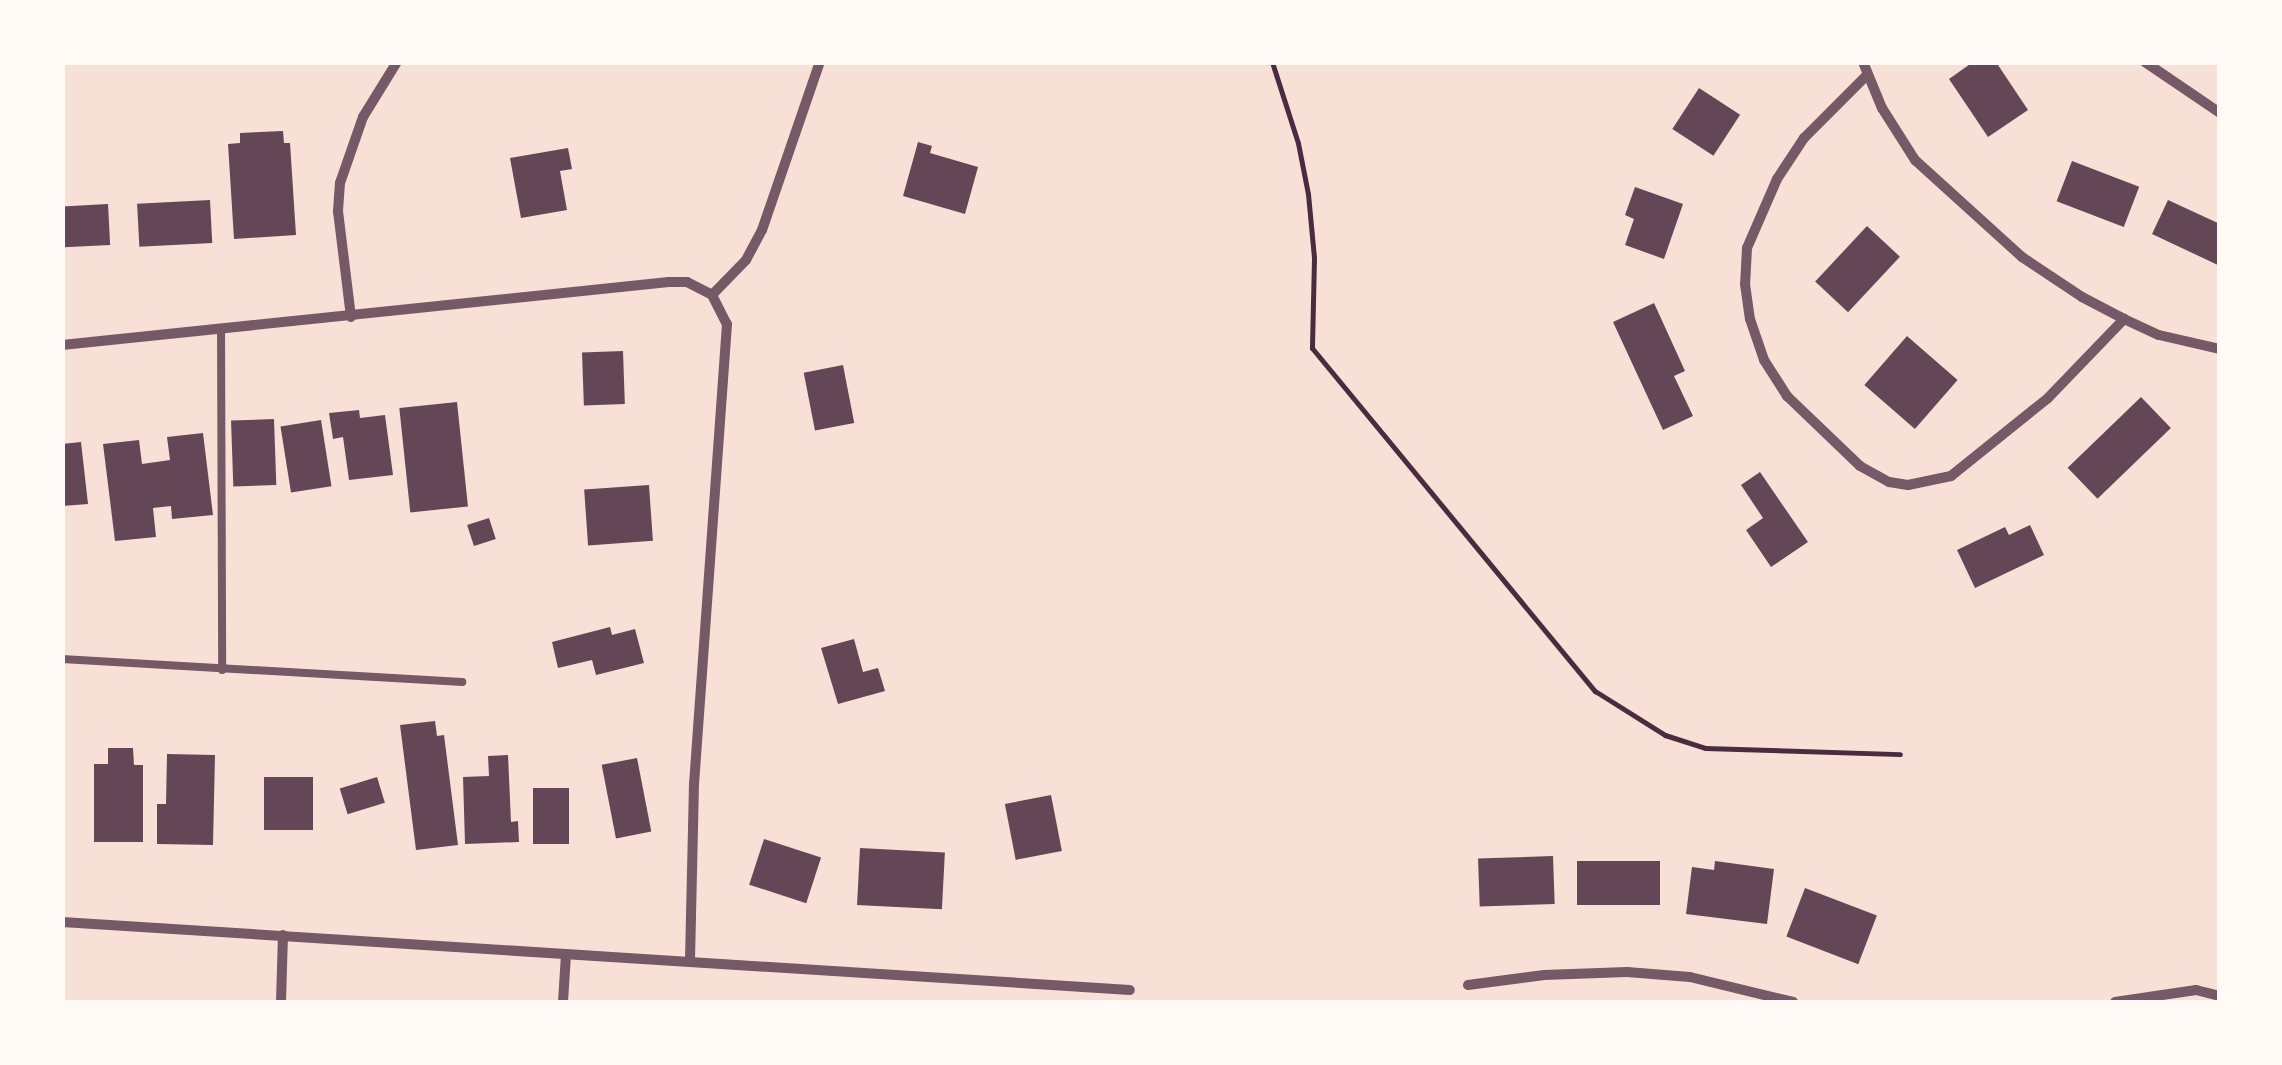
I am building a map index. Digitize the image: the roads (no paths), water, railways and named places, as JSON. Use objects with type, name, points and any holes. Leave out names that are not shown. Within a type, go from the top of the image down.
[{"type":"street","points":[[351,318],[338,210],[340,182],[363,118],[397,62]]},
{"type":"street","points":[[712,295],[746,260],[762,230],[820,62]]},
{"type":"street","points":[[1863,62],[1915,160],[1966,211],[2082,298],[2160,335],[2220,349]]},
{"type":"street","points":[[2145,62],[2220,113]]},
{"type":"street","points":[[1867,75],[1804,138],[1777,179],[1748,248],[1745,284],[1750,319],[1764,360],[1787,396],[1860,466],[1889,482],[1908,485],[1951,476],[2048,398],[2124,318]]},
{"type":"street","points":[[62,344],[351,318],[669,282],[687,282],[712,295],[727,324],[694,784],[690,962]]},
{"type":"street","points":[[62,922],[1130,990]]},
{"type":"street","points":[[281,1002],[283,936]]},
{"type":"street","points":[[563,1002],[566,954]]},
{"type":"street","points":[[1468,986],[1544,975],[1626,972],[1690,977],[1793,1002]]},
{"type":"street","points":[[2115,1002],[2196,990],[2220,996]]},
{"type":"lane","points":[[221,330],[222,670]]},
{"type":"lane","points":[[62,659],[462,682]]}]
